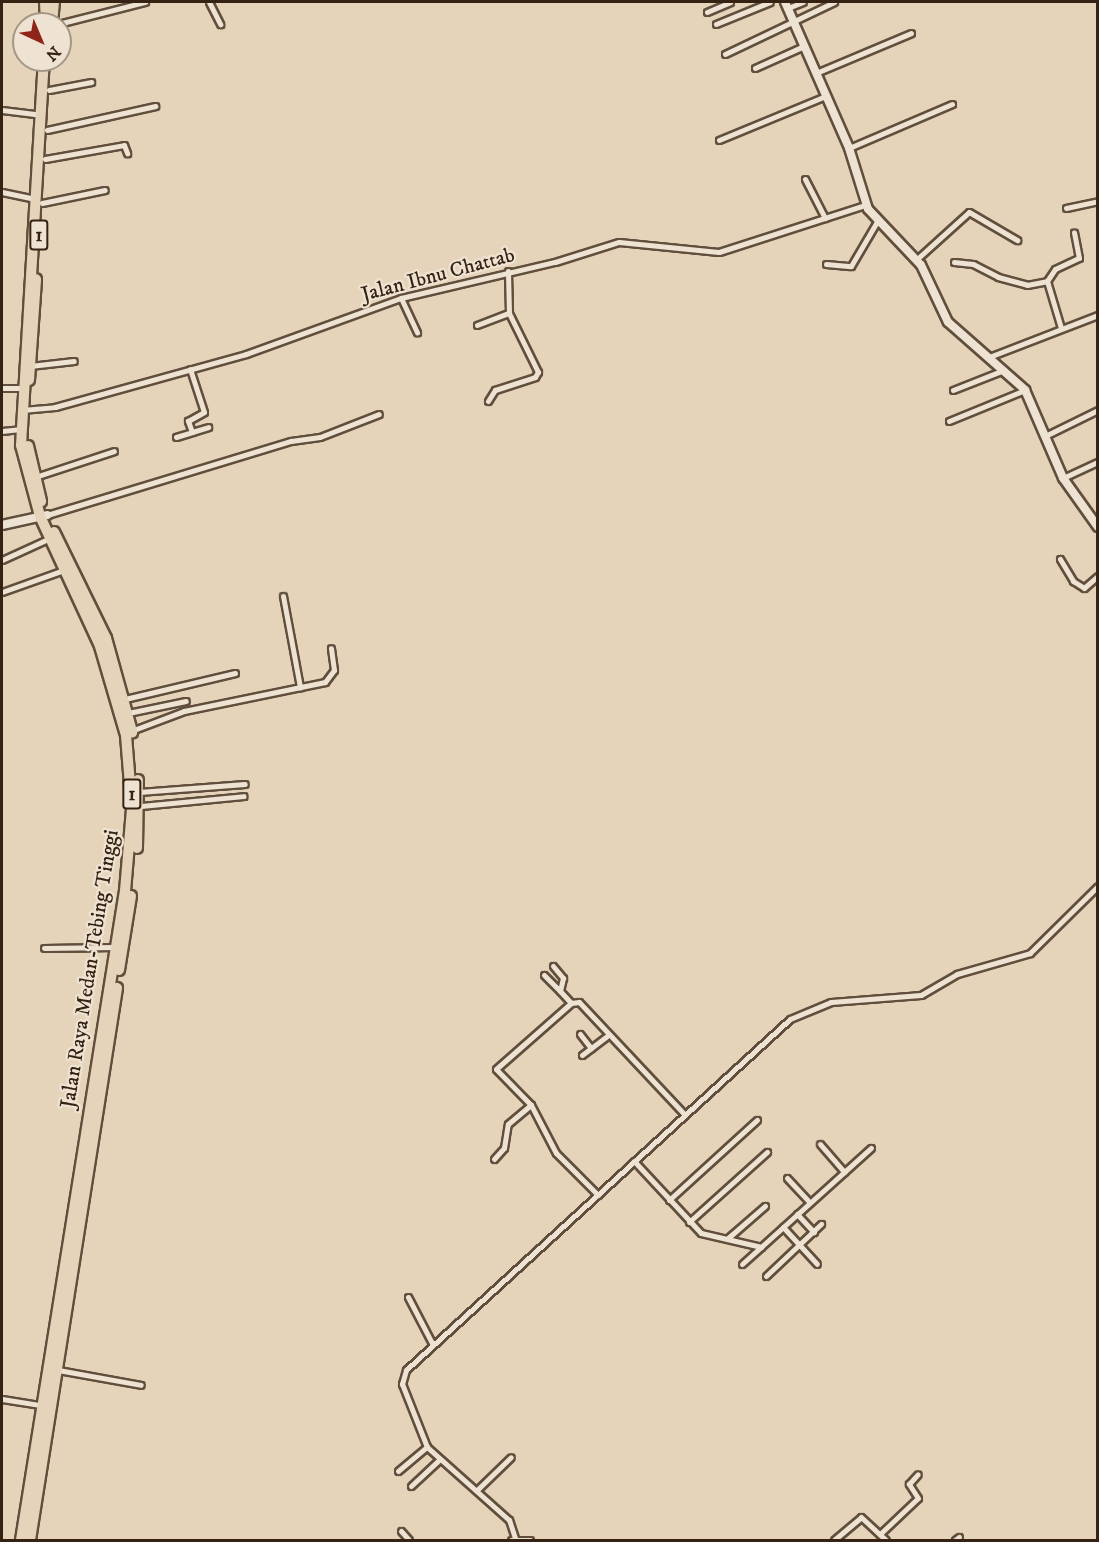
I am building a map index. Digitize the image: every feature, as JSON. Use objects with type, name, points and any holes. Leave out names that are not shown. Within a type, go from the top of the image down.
[{"type":"highway","name":"Jalan Raya Medan-Tebing Tinggi","points":[[30,1540],[128,921],[141,806],[128,713],[106,638],[27,480],[20,429],[30,366],[44,72]]},
{"type":"highway","name":"Jalan Raya Medan-Tebing Tinggi","points":[[21,1540],[131,846],[132,777],[123,726],[100,646],[50,538],[34,477],[24,410],[22,388],[38,201],[45,159],[50,72]]},
{"type":"street","points":[[72,20],[145,2]]},
{"type":"street","points":[[209,2],[220,24]]},
{"type":"street","points":[[707,12],[730,2]]},
{"type":"street","points":[[716,24],[770,2]]},
{"type":"street","points":[[803,2],[787,5],[849,148],[866,205],[917,259],[946,318],[1025,390],[1063,478],[1098,527]]},
{"type":"street","points":[[725,54],[834,2]]},
{"type":"street","points":[[816,73],[911,33]]},
{"type":"street","points":[[755,68],[804,46]]},
{"type":"street","points":[[49,90],[91,82]]},
{"type":"street","points":[[719,140],[826,96]]},
{"type":"street","points":[[849,148],[952,104]]},
{"type":"street","points":[[47,130],[155,106]]},
{"type":"street","points":[[2,110],[42,115]]},
{"type":"street","points":[[45,159],[124,145],[127,153]]},
{"type":"street","points":[[806,179],[825,218]]},
{"type":"street","points":[[2,192],[38,201],[105,190]]},
{"type":"street","points":[[1066,208],[1098,201]]},
{"type":"street","name":"Jalan Ibnu Chattab","points":[[24,410],[190,369],[401,298],[618,242],[728,251],[866,205]]},
{"type":"street","points":[[917,259],[969,212],[1017,240]]},
{"type":"street","points":[[826,264],[851,266],[878,220]]},
{"type":"street","points":[[954,262],[973,264],[998,277],[1027,285],[1047,281],[1055,269],[1079,258],[1074,232]]},
{"type":"street","points":[[488,401],[495,390],[538,372],[509,313],[508,271]]},
{"type":"street","points":[[1047,281],[1061,328]]},
{"type":"street","points":[[406,309],[412,296]]},
{"type":"street","points":[[401,298],[417,333]]},
{"type":"street","points":[[477,325],[509,313]]},
{"type":"street","points":[[989,357],[1098,315]]},
{"type":"street","points":[[30,366],[74,361]]},
{"type":"street","points":[[190,369],[204,412],[188,421],[192,432]]},
{"type":"street","points":[[953,390],[1004,370]]},
{"type":"street","points":[[2,388],[22,388]]},
{"type":"street","points":[[949,421],[1025,390]]},
{"type":"street","points":[[1045,436],[1098,410]]},
{"type":"street","points":[[2,525],[43,515],[291,441],[320,437],[380,414]]},
{"type":"street","points":[[176,437],[208,427]]},
{"type":"street","points":[[2,431],[20,429]]},
{"type":"street","points":[[34,477],[114,452]]},
{"type":"street","points":[[1063,478],[1098,462]]},
{"type":"street","points":[[2,560],[50,538]]},
{"type":"street","points":[[1060,559],[1073,581],[1084,588],[1098,576]]},
{"type":"street","points":[[2,592],[66,569]]},
{"type":"street","points":[[283,596],[300,687]]},
{"type":"street","points":[[131,730],[184,711],[300,687],[330,678],[331,648]]},
{"type":"street","points":[[125,699],[235,673]]},
{"type":"street","points":[[128,713],[186,701]]},
{"type":"street","points":[[140,792],[245,784]]},
{"type":"street","points":[[141,806],[244,796]]},
{"type":"street","points":[[530,1540],[513,1540],[512,1524],[477,1490],[439,1460],[428,1447],[402,1377],[433,1345],[685,1114],[800,1013],[831,1002],[921,995],[957,974],[1026,954],[1098,886]]},
{"type":"street","points":[[44,948],[116,947]]},
{"type":"street","points":[[553,966],[563,978],[560,991]]},
{"type":"street","points":[[544,975],[571,1003]]},
{"type":"street","points":[[598,1195],[552,1148],[531,1105],[496,1069],[571,1003],[582,1003],[607,1036],[629,1059],[644,1066],[685,1114]]},
{"type":"street","points":[[580,1034],[591,1048]]},
{"type":"street","points":[[582,1055],[607,1036]]},
{"type":"street","points":[[495,1159],[504,1148],[506,1127],[531,1105]]},
{"type":"street","points":[[669,1200],[757,1120]]},
{"type":"street","points":[[820,1144],[844,1172]]},
{"type":"street","points":[[742,1264],[871,1148]]},
{"type":"street","points":[[689,1222],[767,1152]]},
{"type":"street","points":[[634,1161],[701,1233],[761,1247]]},
{"type":"street","points":[[787,1178],[809,1202]]},
{"type":"street","points":[[728,1238],[765,1206]]},
{"type":"street","points":[[797,1214],[814,1232]]},
{"type":"street","points":[[766,1276],[821,1224]]},
{"type":"street","points":[[783,1227],[817,1264]]},
{"type":"street","points":[[408,1297],[433,1345]]},
{"type":"street","points":[[56,1369],[141,1385]]},
{"type":"street","points":[[2,1399],[41,1406]]},
{"type":"street","points":[[398,1471],[428,1447]]},
{"type":"street","points":[[477,1490],[511,1457]]},
{"type":"street","points":[[411,1486],[439,1460]]},
{"type":"street","points":[[880,1534],[918,1498],[909,1484],[918,1474]]},
{"type":"street","points":[[834,1540],[861,1517],[886,1540]]},
{"type":"street","points":[[401,1531],[409,1540]]}]
